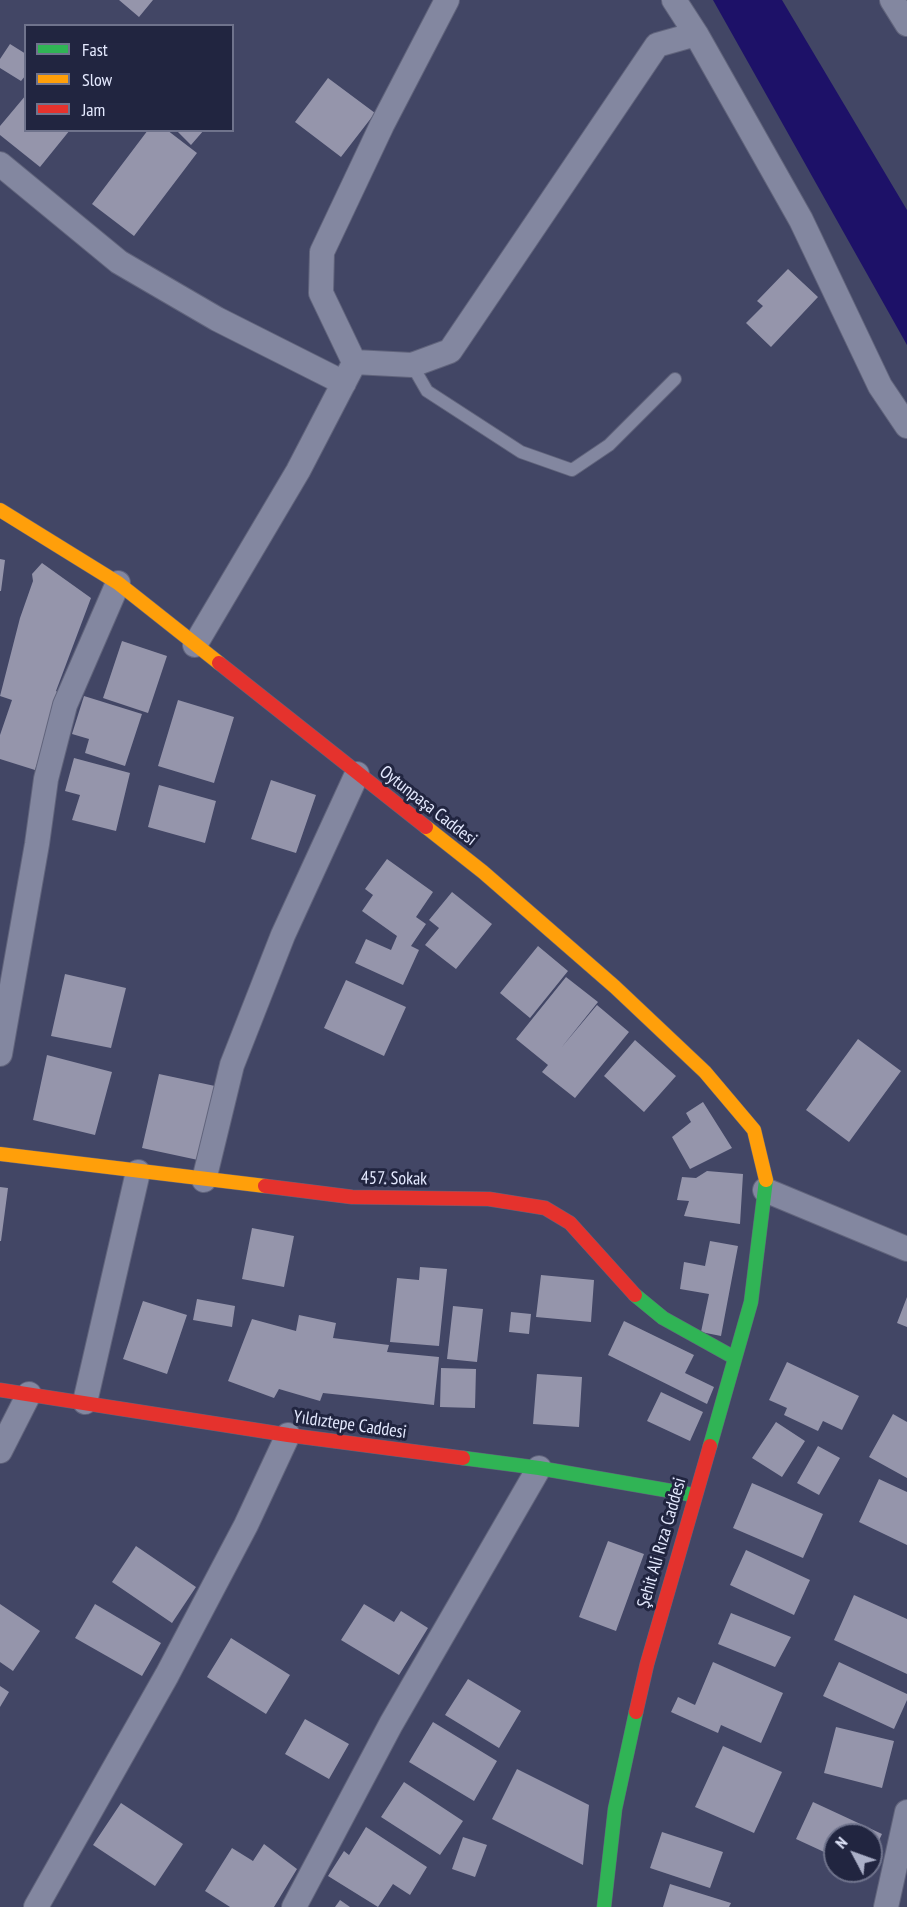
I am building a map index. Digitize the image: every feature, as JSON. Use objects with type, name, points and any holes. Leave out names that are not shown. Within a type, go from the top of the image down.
[{"type":"street","points":[[195,645],[298,471],[349,372],[321,293],[322,252],[382,125],[447,0]]},
{"type":"street","points":[[674,0],[696,34],[801,220],[880,386],[907,426]]},
{"type":"street","points":[[892,0],[907,24]]},
{"type":"street","points":[[0,164],[119,262],[217,319],[349,372],[412,365],[450,351],[657,45],[696,34]]},
{"type":"street","name":"Oytunpaşa Caddesi","points":[[0,510],[118,583],[483,872],[615,987],[705,1072],[754,1130],[766,1180],[765,1190]]},
{"type":"street","points":[[0,1054],[37,844],[46,779],[65,705],[118,583]]},
{"type":"street","points":[[204,1180],[232,1065],[283,935],[357,774]]},
{"type":"street","name":"457. Sokak","points":[[0,1154],[352,1197],[489,1199],[545,1208],[570,1223],[641,1301],[663,1318],[735,1358]]},
{"type":"street","points":[[85,1402],[138,1172]]},
{"type":"street","points":[[765,1190],[907,1249]]},
{"type":"street","name":"Şehit Ali Rıza Caddesi","points":[[604,1907],[615,1809],[629,1742],[647,1664],[751,1302],[765,1190]]},
{"type":"street","name":"Yıldıztepe Caddesi","points":[[0,1390],[288,1435],[539,1468],[694,1495]]},
{"type":"street","points":[[0,1451],[29,1394]]},
{"type":"street","points":[[36,1907],[167,1675],[246,1525],[288,1435]]},
{"type":"street","points":[[294,1907],[391,1724],[539,1468]]},
{"type":"street","points":[[886,1907],[907,1812]]},
{"type":"lane","points":[[412,365],[427,391],[436,397],[521,452],[572,470],[609,445],[675,379]]},
{"type":"shaded area","points":[[713,0],[782,0],[907,210],[907,345]]},
{"type":"building","points":[[119,0],[153,0],[139,17]]},
{"type":"building","points":[[10,44],[24,53],[24,77],[21,81],[0,68],[0,59]]},
{"type":"building","points":[[328,78],[375,113],[341,157],[295,122]]},
{"type":"building","points":[[24,97],[24,132],[68,132],[40,167],[0,135],[0,126]]},
{"type":"building","points":[[146,132],[170,132],[197,153],[134,236],[92,204]]},
{"type":"building","points":[[178,132],[202,132],[191,145]]},
{"type":"building","points":[[788,269],[818,297],[771,347],[746,323],[763,306],[757,301]]},
{"type":"building","points":[[0,559],[5,560],[1,591],[0,591]]},
{"type":"building","points":[[42,563],[91,598],[56,691],[60,693],[35,770],[0,759],[0,735],[12,700],[0,696],[20,618],[33,581],[32,574]]},
{"type":"building","points":[[122,641],[167,656],[148,713],[103,698]]},
{"type":"building","points":[[84,696],[142,714],[125,766],[85,753],[89,739],[72,734]]},
{"type":"building","points":[[178,700],[234,717],[214,783],[158,766]]},
{"type":"building","points":[[74,758],[130,773],[116,831],[72,820],[80,795],[65,791]]},
{"type":"building","points":[[271,780],[316,795],[296,853],[251,839]]},
{"type":"building","points":[[159,785],[216,801],[205,843],[148,827]]},
{"type":"building","points":[[387,859],[433,892],[416,917],[426,924],[411,946],[419,950],[403,985],[355,963],[366,939],[391,950],[397,936],[362,911],[373,895],[365,889]]},
{"type":"building","points":[[452,892],[492,924],[456,969],[425,945],[439,928],[429,920]]},
{"type":"building","points":[[538,946],[568,971],[530,1018],[500,993]]},
{"type":"building","points":[[65,974],[126,988],[111,1048],[51,1036]]},
{"type":"building","points":[[566,977],[598,1002],[561,1048],[597,1005],[629,1032],[575,1098],[542,1072],[548,1065],[516,1039]]},
{"type":"building","points":[[346,980],[406,1007],[384,1056],[324,1028]]},
{"type":"building","points":[[858,1039],[901,1071],[849,1142],[806,1110]]},
{"type":"building","points":[[635,1040],[676,1076],[644,1112],[604,1076]]},
{"type":"building","points":[[47,1055],[112,1072],[95,1135],[33,1120]]},
{"type":"building","points":[[159,1074],[215,1086],[198,1160],[142,1148]]},
{"type":"building","points":[[703,1102],[732,1148],[690,1169],[672,1137],[691,1122],[686,1113]]},
{"type":"building","points":[[707,1171],[743,1174],[740,1224],[684,1216],[689,1201],[677,1200],[682,1177],[696,1178]]},
{"type":"building","points":[[0,1187],[8,1188],[1,1241],[0,1241]]},
{"type":"building","points":[[252,1228],[294,1236],[284,1287],[242,1279]]},
{"type":"building","points":[[710,1241],[738,1246],[721,1336],[701,1332],[709,1294],[680,1289],[684,1262],[705,1266]]},
{"type":"building","points":[[420,1267],[447,1269],[439,1346],[390,1342],[397,1278],[419,1280]]},
{"type":"building","points":[[541,1275],[594,1280],[591,1322],[536,1317]]},
{"type":"building","points":[[907,1297],[907,1327],[897,1323]]},
{"type":"building","points":[[197,1299],[235,1306],[232,1327],[193,1320]]},
{"type":"building","points":[[143,1301],[187,1315],[167,1374],[123,1359]]},
{"type":"building","points":[[453,1306],[483,1309],[477,1362],[447,1359]]},
{"type":"building","points":[[511,1312],[531,1314],[529,1334],[509,1332]]},
{"type":"building","points":[[299,1315],[336,1323],[333,1338],[389,1345],[387,1352],[439,1357],[434,1405],[323,1393],[320,1401],[279,1389],[274,1398],[228,1381],[252,1319],[296,1331]]},
{"type":"building","points":[[624,1321],[694,1355],[685,1373],[714,1387],[707,1404],[608,1355]]},
{"type":"building","points":[[787,1362],[859,1396],[842,1430],[823,1421],[818,1431],[784,1415],[787,1408],[769,1400]]},
{"type":"building","points":[[441,1368],[476,1369],[475,1408],[440,1407]]},
{"type":"building","points":[[537,1374],[582,1377],[579,1427],[533,1424]]},
{"type":"building","points":[[661,1392],[703,1412],[690,1441],[647,1421]]},
{"type":"building","points":[[893,1414],[907,1422],[907,1478],[869,1457]]},
{"type":"building","points":[[776,1422],[805,1441],[782,1477],[752,1458]]},
{"type":"building","points":[[818,1446],[840,1458],[819,1495],[797,1483]]},
{"type":"building","points":[[879,1479],[907,1492],[907,1545],[859,1522]]},
{"type":"building","points":[[752,1483],[823,1514],[803,1558],[733,1528]]},
{"type":"building","points":[[608,1541],[644,1554],[616,1631],[579,1617]]},
{"type":"building","points":[[136,1546],[196,1587],[172,1623],[112,1582]]},
{"type":"building","points":[[746,1550],[810,1580],[794,1615],[730,1585]]},
{"type":"building","points":[[854,1595],[907,1619],[907,1674],[834,1640]]},
{"type":"building","points":[[0,1604],[40,1631],[13,1671],[0,1662]]},
{"type":"building","points":[[95,1604],[161,1643],[142,1676],[75,1638]]},
{"type":"building","points":[[364,1604],[394,1622],[401,1611],[428,1628],[399,1675],[341,1640]]},
{"type":"building","points":[[731,1613],[791,1637],[775,1667],[718,1644]]},
{"type":"building","points":[[231,1638],[290,1675],[266,1714],[207,1677]]},
{"type":"building","points":[[713,1662],[783,1693],[761,1743],[721,1725],[718,1733],[671,1712],[678,1697],[695,1705]]},
{"type":"building","points":[[839,1662],[907,1694],[907,1700],[894,1729],[823,1696]]},
{"type":"building","points":[[468,1679],[521,1711],[499,1748],[445,1715]]},
{"type":"building","points":[[0,1686],[9,1692],[0,1707]]},
{"type":"building","points":[[305,1719],[349,1744],[329,1779],[285,1754]]},
{"type":"building","points":[[433,1722],[497,1761],[474,1801],[409,1762]]},
{"type":"building","points":[[836,1727],[894,1741],[882,1788],[824,1773]]},
{"type":"building","points":[[723,1746],[782,1772],[754,1833],[695,1807]]},
{"type":"building","points":[[517,1769],[589,1805],[583,1865],[492,1819]]},
{"type":"building","points":[[404,1782],[463,1821],[440,1855],[381,1817]]},
{"type":"building","points":[[813,1802],[858,1823],[823,1823],[823,1851],[796,1839]]},
{"type":"building","points":[[121,1803],[183,1844],[155,1886],[93,1845]]},
{"type":"building","points":[[366,1827],[427,1867],[410,1895],[393,1884],[378,1907],[328,1876],[344,1851],[349,1855]]},
{"type":"building","points":[[662,1832],[723,1852],[710,1888],[650,1868]]},
{"type":"building","points":[[463,1837],[487,1845],[475,1877],[452,1869]]},
{"type":"building","points":[[264,1844],[297,1869],[274,1907],[230,1907],[205,1891],[232,1848],[253,1861]]},
{"type":"building","points":[[670,1884],[731,1903],[729,1907],[663,1907]]},
{"type":"building","points":[[340,1900],[350,1907],[335,1907]]},
{"type":"traffic: fast","points":[[710,1446],[751,1302],[766,1180]]},
{"type":"traffic: fast","points":[[635,1295],[663,1318],[735,1358]]},
{"type":"traffic: fast","points":[[463,1458],[539,1468],[694,1495]]},
{"type":"traffic: fast","points":[[604,1907],[615,1809],[636,1712]]},
{"type":"traffic: slow","points":[[0,510],[118,583],[219,663]]},
{"type":"traffic: slow","points":[[426,827],[483,872],[615,987],[705,1072],[754,1130],[766,1180]]},
{"type":"traffic: slow","points":[[0,1154],[265,1186]]},
{"type":"traffic: jam","points":[[219,663],[426,827]]},
{"type":"traffic: jam","points":[[265,1186],[352,1197],[489,1199],[545,1208],[570,1223],[635,1295]]},
{"type":"traffic: jam","points":[[0,1390],[288,1435],[463,1458]]},
{"type":"traffic: jam","points":[[636,1712],[647,1664],[710,1446]]}]
